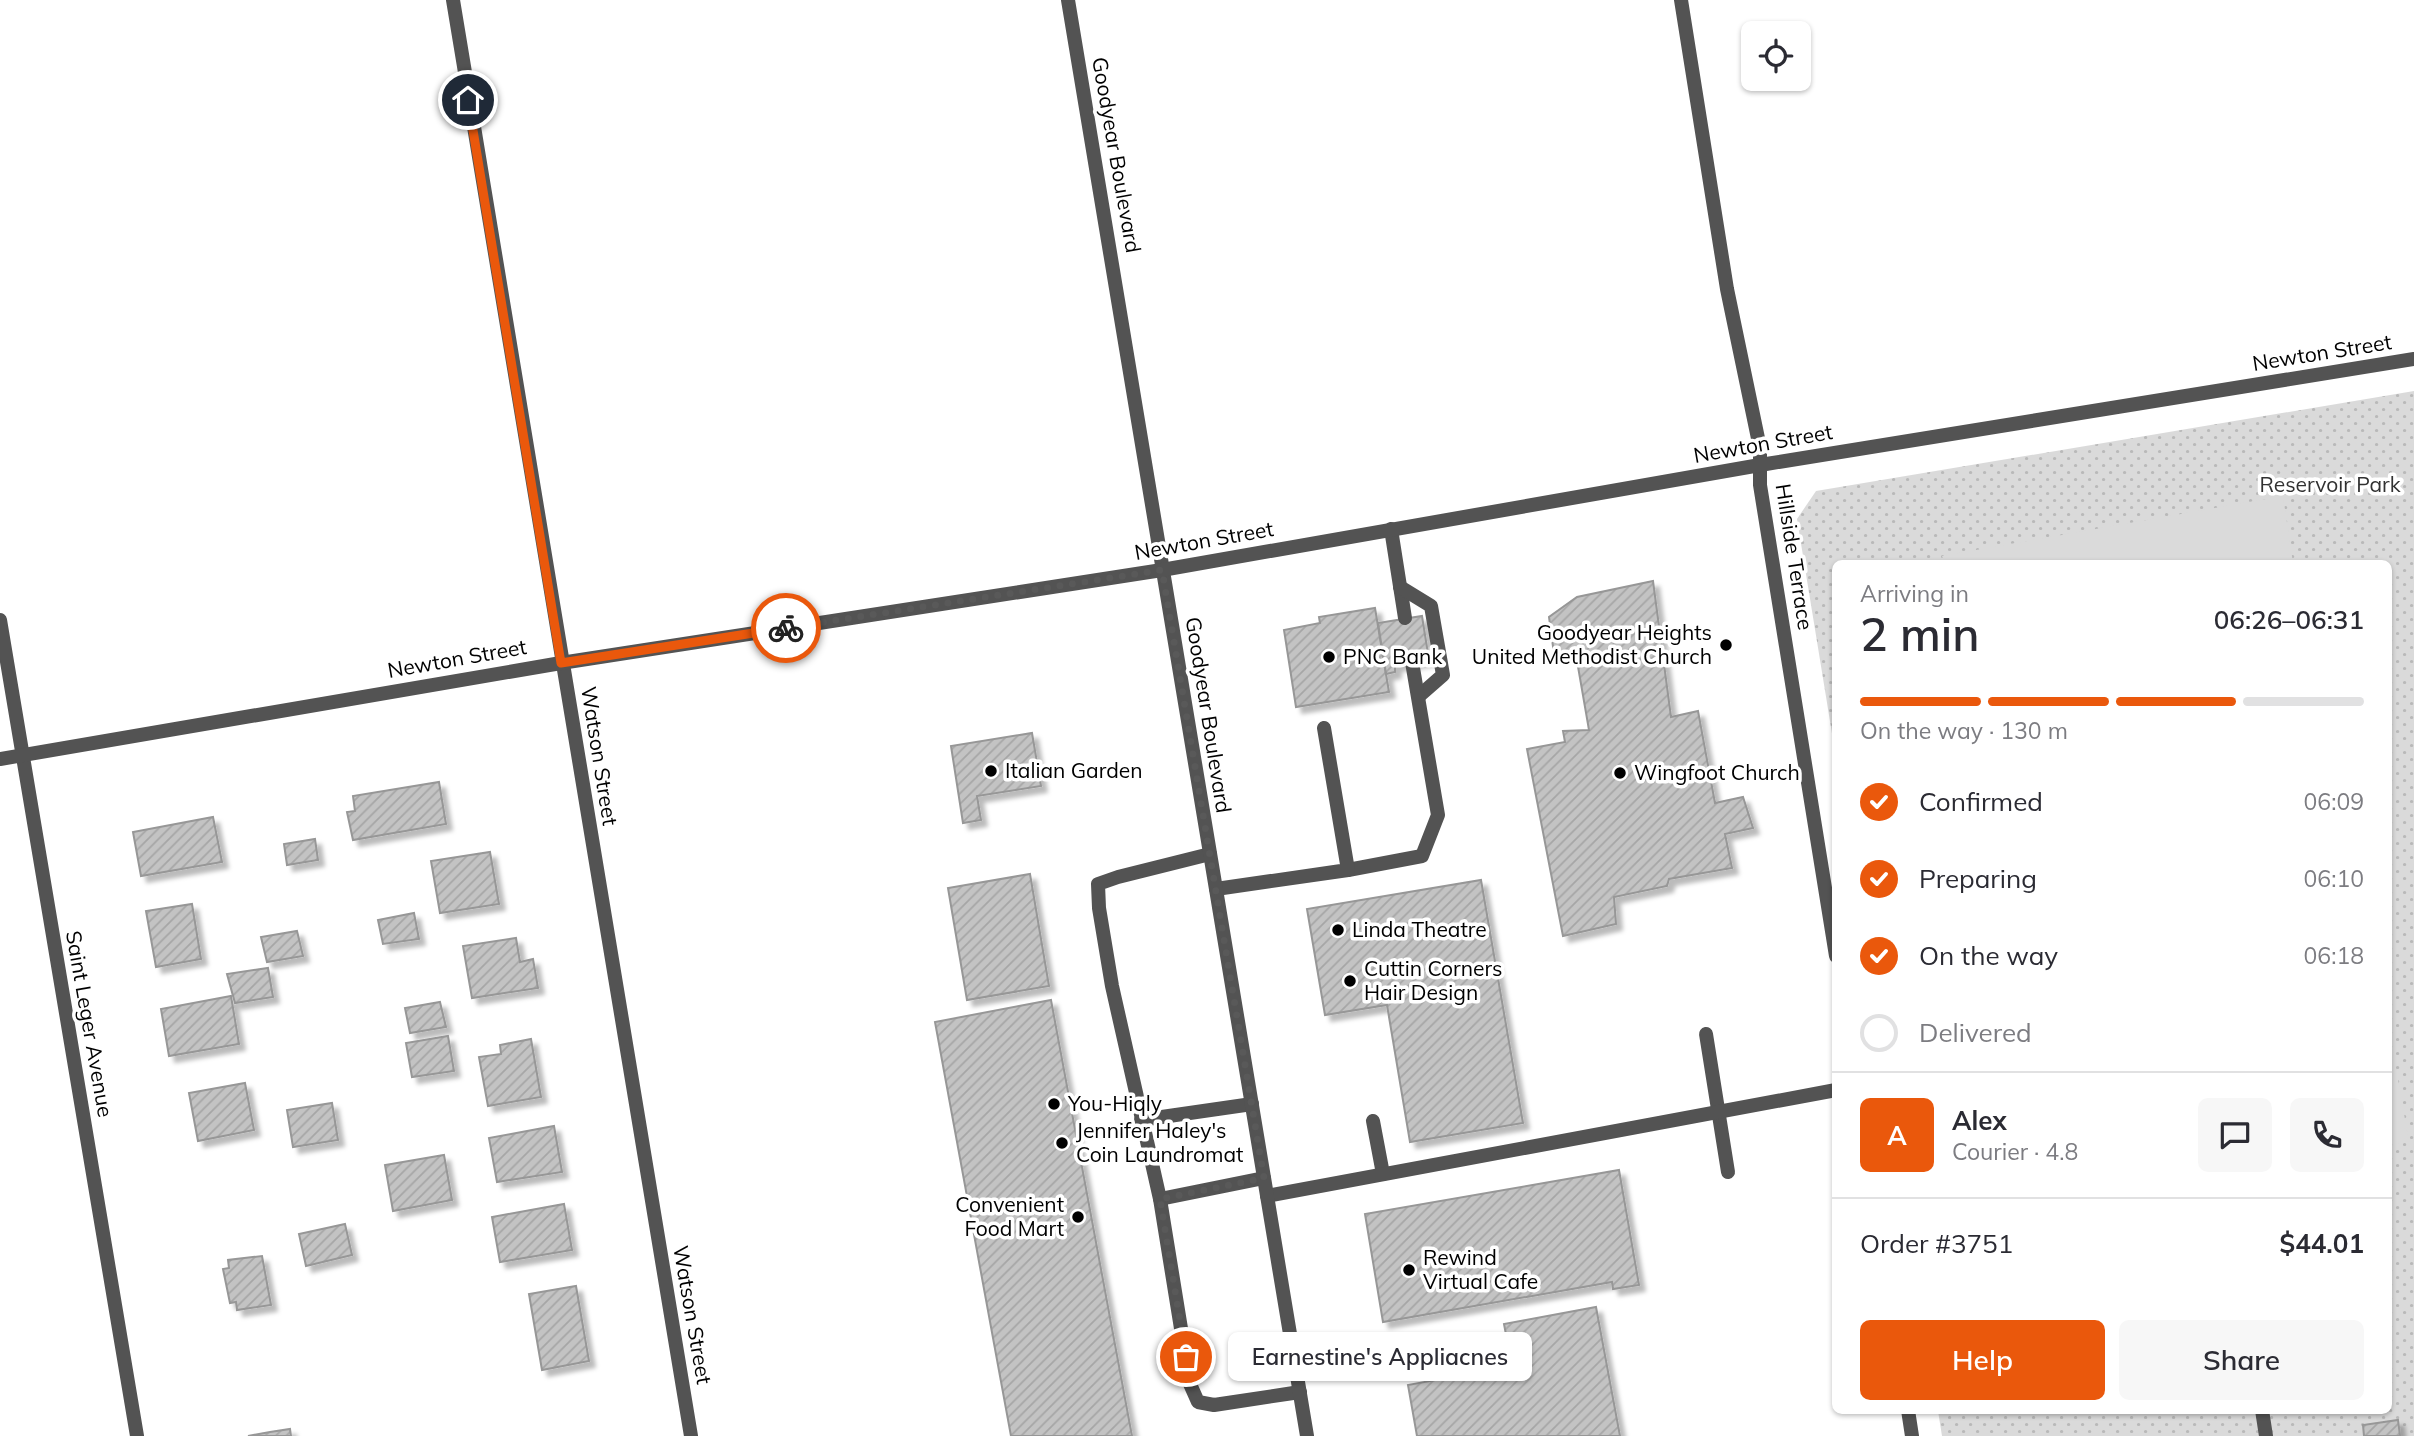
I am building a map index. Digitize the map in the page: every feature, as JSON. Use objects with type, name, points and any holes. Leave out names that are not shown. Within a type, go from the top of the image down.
[{"type":"street","name":"Watson Street","points":[[453,0],[691,1436]]},
{"type":"street","name":"Goodyear Boulevard","points":[[1068,0],[1307,1436]]},
{"type":"street","name":"Hillside Terrace","points":[[1681,0],[1727,289],[1760,448],[1760,485],[1832,931]]},
{"type":"street","name":"Newton Street","points":[[0,759],[561,663],[1162,570],[1760,465],[2414,359]]},
{"type":"street","points":[[1391,529],[1405,618]]},
{"type":"street","points":[[1401,587],[1431,606],[1443,675],[1419,696]]},
{"type":"street","name":"Saint Leger Avenue","points":[[0,620],[137,1436]]},
{"type":"street","points":[[1216,889],[1348,870],[1422,856],[1438,815],[1412,662]]},
{"type":"street","points":[[1324,728],[1348,870]]},
{"type":"street","points":[[1210,854],[1098,884],[1099,908],[1112,986],[1160,1199],[1190,1384],[1198,1402],[1214,1405],[1300,1392]]},
{"type":"street","points":[[1706,1034],[1728,1172]]},
{"type":"street","points":[[1267,1196],[1832,1091]]},
{"type":"street","points":[[1141,1120],[1252,1104]]},
{"type":"street","points":[[1373,1121],[1383,1174]]},
{"type":"street","points":[[1160,1199],[1264,1178]]},
{"type":"street","points":[[1909,1414],[1912,1436]]},
{"type":"street","points":[[2263,1414],[2266,1436]]},
{"type":"green space","name":"Reservoir Park","points":[[2414,391],[2414,1436],[1942,1436],[1938,1414],[2392,1414],[2392,560],[1832,560],[1832,733],[1797,519],[1816,491]]},
{"type":"green space","points":[[2283,496],[2293,560],[1944,560],[1942,556]]},
{"type":"green space","points":[[2392,1046],[2409,1142],[2392,1145]]},
{"type":"building","name":"Wingfoot Church","points":[[1653,581],[1671,717],[1698,711],[1715,803],[1743,797],[1753,828],[1725,834],[1732,868],[1669,879],[1667,886],[1614,897],[1616,924],[1563,936],[1527,749],[1565,742],[1563,731],[1589,730],[1576,655],[1554,654],[1549,617],[1577,597]]},
{"type":"building","points":[[1375,608],[1389,692],[1296,707],[1284,630],[1320,623],[1319,617]]},
{"type":"building","points":[[1422,616],[1429,660],[1395,665],[1395,672],[1386,674],[1378,623]]},
{"type":"building","points":[[1032,733],[1041,786],[977,796],[981,820],[963,823],[951,746]]},
{"type":"building","points":[[439,782],[446,824],[353,840],[347,812],[355,811],[353,796]]},
{"type":"building","points":[[213,817],[222,862],[141,876],[133,832]]},
{"type":"building","points":[[315,839],[318,860],[287,865],[284,844]]},
{"type":"building","points":[[490,852],[499,904],[440,913],[431,861]]},
{"type":"building","points":[[1030,874],[1049,986],[967,1000],[948,888]]},
{"type":"building","points":[[1481,880],[1523,1123],[1410,1142],[1387,1005],[1325,1015],[1307,909]]},
{"type":"building","points":[[192,904],[201,959],[156,967],[146,911]]},
{"type":"building","points":[[414,913],[419,939],[383,944],[378,920]]},
{"type":"building","points":[[297,931],[303,956],[267,962],[261,937]]},
{"type":"building","points":[[516,938],[520,962],[533,959],[538,988],[472,998],[463,946]]},
{"type":"building","points":[[268,968],[273,997],[235,1003],[227,974]]},
{"type":"building","points":[[231,996],[239,1044],[169,1056],[161,1009]]},
{"type":"building","points":[[1051,1000],[1132,1436],[1011,1436],[935,1022]]},
{"type":"building","points":[[440,1002],[446,1027],[410,1033],[405,1008]]},
{"type":"building","points":[[448,1036],[454,1071],[412,1077],[406,1043]]},
{"type":"building","points":[[531,1039],[541,1097],[488,1106],[479,1057],[501,1054],[500,1045]]},
{"type":"building","points":[[245,1083],[254,1130],[198,1141],[189,1093]]},
{"type":"building","points":[[332,1103],[338,1140],[293,1147],[287,1110]]},
{"type":"building","points":[[554,1126],[562,1172],[497,1182],[489,1138]]},
{"type":"building","points":[[444,1155],[452,1200],[393,1211],[385,1165]]},
{"type":"building","points":[[1619,1170],[1639,1285],[1613,1289],[1612,1282],[1383,1322],[1365,1214]]},
{"type":"building","points":[[564,1204],[572,1250],[500,1262],[492,1217]]},
{"type":"building","points":[[345,1224],[352,1255],[306,1266],[299,1234]]},
{"type":"building","points":[[262,1256],[271,1305],[237,1310],[236,1302],[230,1303],[223,1269],[229,1268],[228,1260]]},
{"type":"building","points":[[576,1286],[589,1361],[542,1370],[529,1294]]},
{"type":"building","points":[[1596,1307],[1620,1436],[1417,1436],[1408,1385],[1512,1366],[1504,1324]]},
{"type":"building","points":[[2398,1420],[2400,1436],[2364,1436],[2363,1425]]},
{"type":"building","points":[[290,1429],[291,1436],[248,1436],[270,1432]]},
{"type":"way so far","points":[[786,628],[1162,570],[1264,1178],[1160,1199],[1186,1357]]},
{"type":"place","name":"Goodyear Heights United Methodist Church","points":[[1726,645]]},
{"type":"place","name":"PNC Bank","points":[[1329,657]]},
{"type":"place","name":"Italian Garden","points":[[991,771]]},
{"type":"place","name":"Wingfoot Church","points":[[1620,773]]},
{"type":"place","name":"Linda Theatre","points":[[1338,930]]},
{"type":"place","name":"Cuttin Corners Hair Design","points":[[1350,981]]},
{"type":"place","name":"You-Hiqly","points":[[1054,1104]]},
{"type":"place","name":"Jennifer Haley's Coin Laundromat","points":[[1062,1143]]},
{"type":"place","name":"Convenient Food Mart","points":[[1078,1217]]},
{"type":"place","name":"Rewind Virtual Cafe","points":[[1409,1270]]},
{"type":"place","name":"Earnestine's Appliacnes","points":[[1186,1357]]},
{"type":"route","points":[[468,100],[561,663],[786,628]]}]
